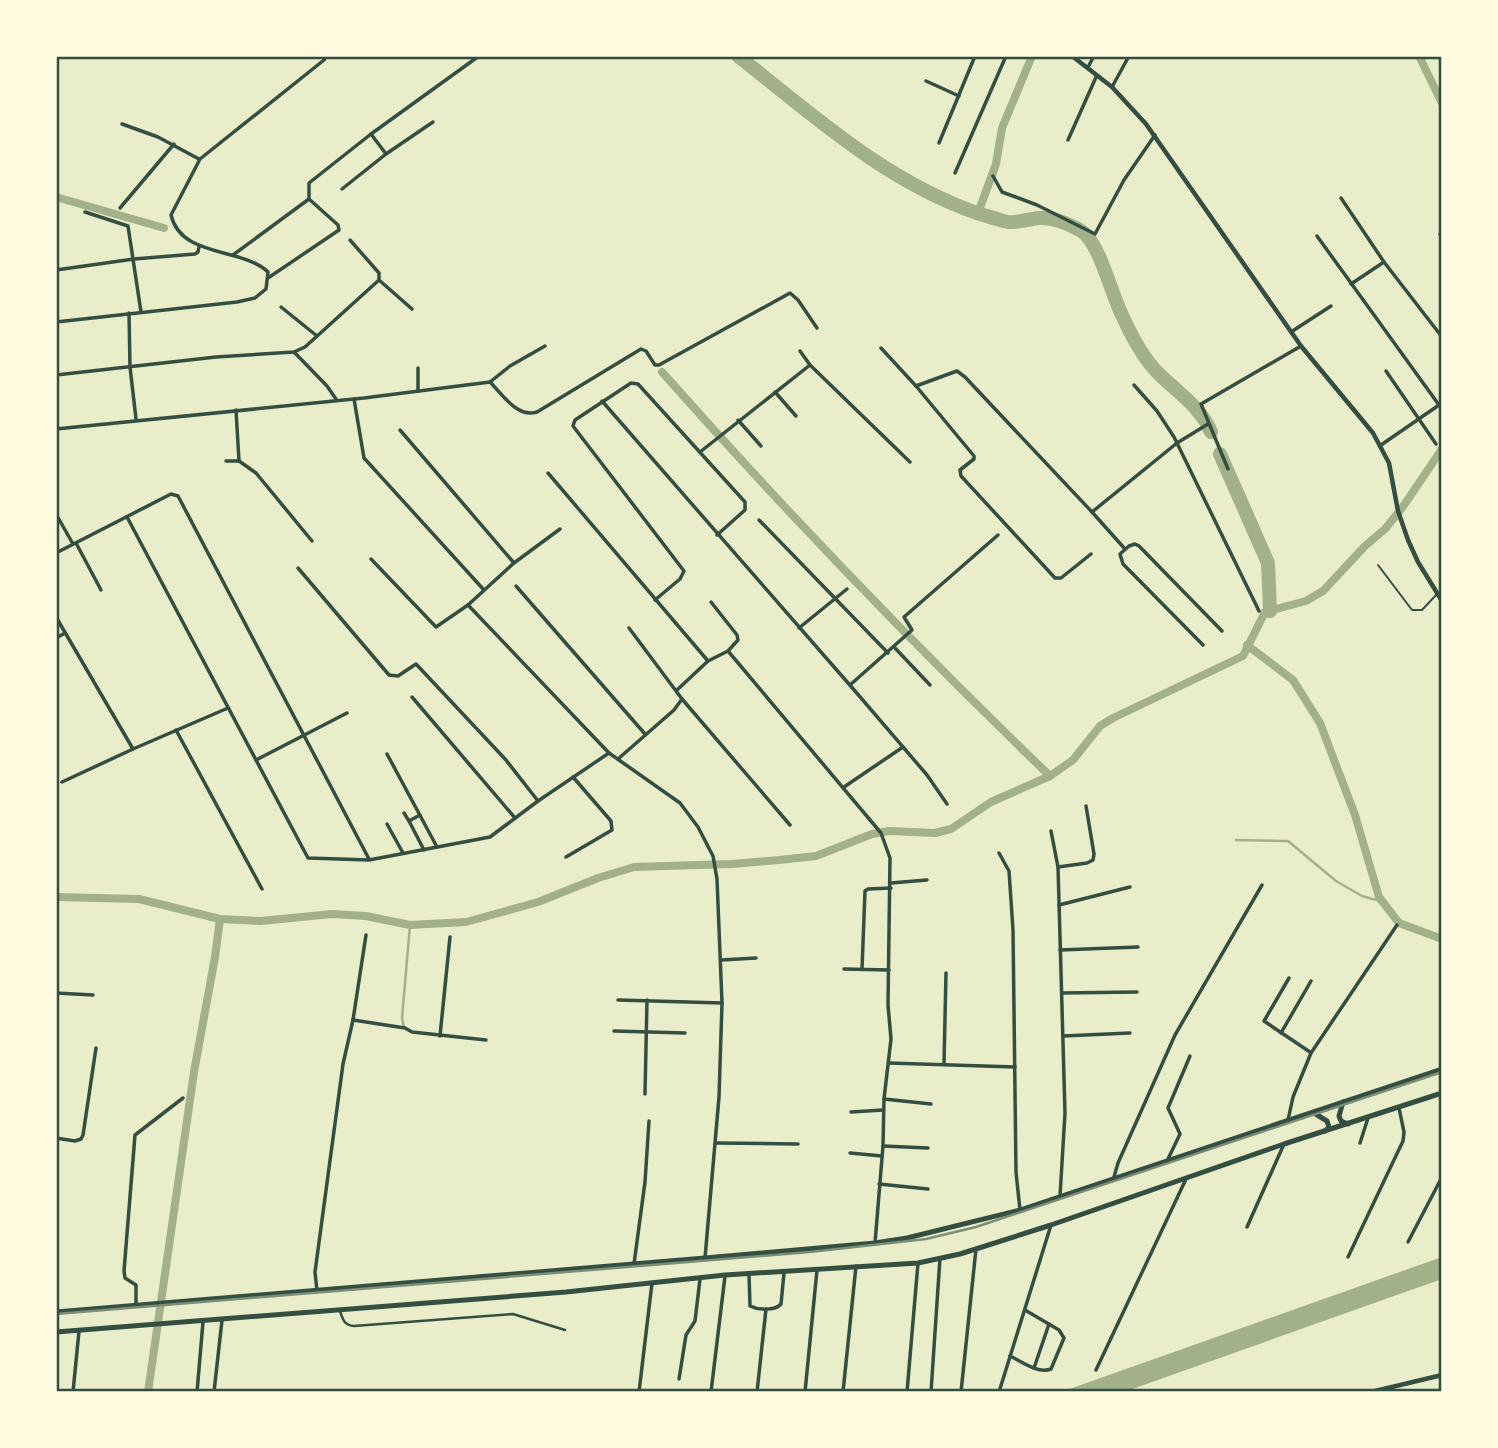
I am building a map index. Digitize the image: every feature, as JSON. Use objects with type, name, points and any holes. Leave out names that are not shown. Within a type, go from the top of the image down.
[{"type":"main road","points":[[56,1311],[705,1258],[875,1243],[929,1234],[1020,1210],[1442,1069]]},
{"type":"main road","points":[[56,1332],[566,1292],[700,1277],[918,1263],[976,1249],[1051,1225],[1284,1144],[1442,1093]]},
{"type":"main road","points":[[1343,1102],[1339,1116],[1341,1121],[1348,1124]]},
{"type":"main road","points":[[1314,1112],[1327,1121],[1328,1129],[1322,1132]]},
{"type":"street","points":[[56,322],[255,299],[266,289],[268,272],[264,268],[233,255],[199,247],[178,228],[171,215],[200,159],[326,56]]},
{"type":"street","points":[[268,278],[339,230],[338,225],[309,199],[309,183],[371,134],[479,56]]},
{"type":"street","points":[[939,143],[975,56]]},
{"type":"street","points":[[955,173],[1006,56]]},
{"type":"street","points":[[1072,56],[1112,87],[1155,135],[1301,346],[1381,445],[1389,463],[1398,511],[1408,540],[1442,601]]},
{"type":"street","points":[[1088,67],[1094,56]]},
{"type":"street","points":[[1112,87],[1129,56]]},
{"type":"street","points":[[1068,140],[1097,75]]},
{"type":"street","points":[[926,81],[959,96]]},
{"type":"street","points":[[342,189],[432,122]]},
{"type":"street","points":[[122,124],[174,144],[200,159]]},
{"type":"street","points":[[371,134],[386,154]]},
{"type":"street","points":[[993,176],[1002,192],[1037,205],[1095,234],[1124,180],[1155,135]]},
{"type":"street","points":[[120,208],[174,144]]},
{"type":"street","points":[[1340,198],[1384,262],[1442,337]]},
{"type":"street","points":[[233,255],[309,199]]},
{"type":"street","points":[[85,212],[128,226],[141,312]]},
{"type":"street","points":[[1317,236],[1440,404],[1381,445]]},
{"type":"street","points":[[56,375],[216,356],[294,352],[305,347],[379,280],[379,273],[350,240]]},
{"type":"street","points":[[56,270],[195,254],[199,247]]},
{"type":"street","points":[[1351,284],[1384,262]]},
{"type":"street","points":[[379,280],[412,309]]},
{"type":"street","points":[[490,382],[518,410],[527,414],[537,412],[641,349],[646,351],[655,365],[659,365],[790,293],[817,328]]},
{"type":"street","points":[[1291,332],[1331,306]]},
{"type":"street","points":[[281,307],[317,336]]},
{"type":"street","points":[[129,313],[130,367],[136,420]]},
{"type":"street","points":[[56,429],[490,382],[510,366],[545,346]]},
{"type":"street","points":[[1228,469],[1207,424],[1201,407],[1203,401],[1301,346]]},
{"type":"street","points":[[881,348],[974,456],[974,459],[960,470],[961,477],[1055,578],[1061,578],[1091,554]]},
{"type":"street","points":[[800,351],[810,365],[910,462]]},
{"type":"street","points":[[294,352],[327,386],[335,400]]},
{"type":"street","points":[[701,452],[810,365]]},
{"type":"street","points":[[418,368],[418,391]]},
{"type":"street","points":[[916,386],[957,371],[1125,549]]},
{"type":"street","points":[[1386,371],[1436,444]]},
{"type":"street","points":[[655,600],[680,579],[684,571],[573,426],[575,420],[635,382],[747,505],[745,510],[717,535]]},
{"type":"street","points":[[1134,386],[1157,411],[1177,443],[1259,611]]},
{"type":"street","points":[[775,391],[796,416]]},
{"type":"street","points":[[354,398],[364,458],[484,590]]},
{"type":"street","points":[[602,401],[850,685],[947,804]]},
{"type":"street","points":[[236,410],[239,461]]},
{"type":"street","points":[[738,420],[761,446]]},
{"type":"street","points":[[1092,512],[1177,443],[1207,424]]},
{"type":"street","points":[[400,430],[514,563]]},
{"type":"street","points":[[226,461],[239,461],[256,473],[312,541]]},
{"type":"street","points":[[548,473],[708,661]]},
{"type":"street","points":[[56,553],[171,494],[178,496],[369,860]]},
{"type":"street","points":[[56,513],[101,590]]},
{"type":"street","points":[[127,517],[308,858],[369,860],[490,837],[609,753]]},
{"type":"street","points":[[759,520],[888,653]]},
{"type":"street","points":[[371,559],[436,627],[468,605],[514,563],[560,529]]},
{"type":"street","points":[[850,685],[908,636],[913,629],[904,617],[998,535]]},
{"type":"street","points":[[1203,645],[1123,564],[1119,557],[1131,544],[1139,546],[1222,631]]},
{"type":"street","points":[[298,568],[389,675],[398,676],[416,663],[506,760],[538,801]]},
{"type":"street","points":[[516,586],[645,734]]},
{"type":"street","points":[[799,628],[847,589]]},
{"type":"street","points":[[677,690],[708,661],[728,651],[738,637],[711,602]]},
{"type":"street","points":[[468,605],[609,753],[680,803],[698,827],[713,856],[717,879],[722,1003],[716,1143],[705,1258]]},
{"type":"street","points":[[56,617],[133,749]]},
{"type":"street","points":[[629,628],[682,699],[790,825]]},
{"type":"street","points":[[56,638],[65,634]]},
{"type":"street","points":[[895,648],[930,685]]},
{"type":"street","points":[[728,651],[875,826],[888,848],[891,886],[888,1005],[891,1039],[884,1099],[875,1243]]},
{"type":"street","points":[[412,697],[515,818]]},
{"type":"street","points":[[618,759],[674,710],[682,699]]},
{"type":"street","points":[[62,782],[228,708]]},
{"type":"street","points":[[255,761],[347,713]]},
{"type":"street","points":[[176,730],[262,889]]},
{"type":"street","points":[[843,787],[903,747]]},
{"type":"street","points":[[387,754],[437,847]]},
{"type":"street","points":[[566,857],[612,830],[611,821],[573,777]]},
{"type":"street","points":[[1058,867],[1093,860],[1086,806]]},
{"type":"street","points":[[404,813],[424,849]]},
{"type":"street","points":[[409,821],[419,815]]},
{"type":"street","points":[[387,824],[403,853]]},
{"type":"street","points":[[1052,831],[1058,867],[1065,1113],[1059,1197]]},
{"type":"street","points":[[999,853],[1009,871],[1014,943],[1016,1172],[1020,1210]]},
{"type":"street","points":[[862,969],[865,891],[927,880]]},
{"type":"street","points":[[1114,1179],[1118,1163],[1175,1035],[1262,885]]},
{"type":"street","points":[[1059,905],[1130,887]]},
{"type":"street","points":[[1288,1121],[1293,1097],[1311,1053],[1397,925]]},
{"type":"street","points":[[317,1291],[315,1272],[343,1064],[353,1020],[366,935]]},
{"type":"street","points":[[440,1035],[450,937]]},
{"type":"street","points":[[1060,950],[1138,947]]},
{"type":"street","points":[[721,960],[756,958]]},
{"type":"street","points":[[844,969],[889,970]]},
{"type":"street","points":[[944,1064],[946,973]]},
{"type":"street","points":[[1289,978],[1264,1021],[1311,1053]]},
{"type":"street","points":[[1281,1033],[1311,981]]},
{"type":"street","points":[[1062,993],[1137,992]]},
{"type":"street","points":[[56,993],[93,995]]},
{"type":"street","points":[[618,1000],[722,1003]]},
{"type":"street","points":[[645,1094],[647,1000]]},
{"type":"street","points":[[353,1020],[404,1028],[412,1032],[486,1040]]},
{"type":"street","points":[[614,1031],[685,1033]]},
{"type":"street","points":[[1063,1036],[1129,1033]]},
{"type":"street","points":[[56,1138],[75,1141],[83,1135],[96,1048]]},
{"type":"street","points":[[1167,1161],[1180,1134],[1168,1108],[1190,1056]]},
{"type":"street","points":[[889,1063],[1016,1066]]},
{"type":"street","points":[[136,1305],[136,1285],[125,1278],[124,1271],[135,1135],[183,1098]]},
{"type":"street","points":[[884,1099],[931,1104]]},
{"type":"street","points":[[1348,1257],[1402,1141],[1404,1132],[1399,1107]]},
{"type":"street","points":[[850,1112],[884,1110]]},
{"type":"street","points":[[1360,1143],[1368,1117]]},
{"type":"street","points":[[634,1264],[645,1182],[649,1121]]},
{"type":"street","points":[[716,1143],[798,1144]]},
{"type":"street","points":[[1247,1227],[1284,1144]]},
{"type":"street","points":[[883,1146],[928,1148]]},
{"type":"street","points":[[850,1153],[882,1156]]},
{"type":"street","points":[[1409,1242],[1442,1177]]},
{"type":"street","points":[[1096,1370],[1187,1178]]},
{"type":"street","points":[[879,1184],[928,1189]]},
{"type":"street","points":[[999,1392],[1051,1225]]},
{"type":"street","points":[[961,1392],[976,1249]]},
{"type":"street","points":[[931,1392],[940,1258]]},
{"type":"street","points":[[906,1392],[918,1263]]},
{"type":"street","points":[[843,1392],[856,1266]]},
{"type":"street","points":[[805,1392],[817,1270]]},
{"type":"street","points":[[749,1274],[750,1306],[776,1308],[781,1304],[784,1273]]},
{"type":"street","points":[[711,1392],[725,1275]]},
{"type":"street","points":[[679,1379],[686,1335],[695,1321],[700,1277]]},
{"type":"street","points":[[639,1392],[652,1281]]},
{"type":"street","points":[[757,1392],[766,1308]]},
{"type":"street","points":[[1010,1356],[1044,1372],[1051,1369],[1064,1338],[1062,1332],[1025,1310]]},
{"type":"street","points":[[340,1311],[344,1322],[354,1326],[513,1314],[565,1330]]},
{"type":"street","points":[[214,1392],[222,1320]]},
{"type":"street","points":[[197,1392],[203,1322]]},
{"type":"street","points":[[1034,1368],[1049,1324]]},
{"type":"street","points":[[74,1392],[79,1330]]},
{"type":"street","points":[[1371,1392],[1441,1374]]},
{"type":"street","points":[[1440,1392],[1442,1387]]},
{"type":"lane","points":[[1378,565],[1412,610],[1422,610],[1437,594]]},
{"type":"shaded area","points":[[1442,1257],[1442,1279],[1124,1392],[1061,1392]]},
{"type":"waterway","points":[[738,56],[851,145],[911,183],[943,199],[1000,220],[1012,222],[1049,219],[1080,230],[1093,245],[1118,306],[1142,353],[1158,373],[1195,407],[1211,432]]},
{"type":"waterway","points":[[978,213],[996,164],[1002,128],[1032,56]]},
{"type":"waterway","points":[[1419,56],[1442,103]]},
{"type":"waterway","points":[[56,197],[164,228]]},
{"type":"waterway","points":[[662,372],[852,578],[1050,776]]},
{"type":"waterway","points":[[56,897],[139,899],[220,919],[261,921],[332,914],[366,916],[410,925],[466,922],[538,902],[634,867],[732,864],[816,856],[872,834],[889,831],[935,833],[951,829],[991,802],[1050,776],[1073,760],[1100,726],[1113,718],[1243,656],[1265,612],[1306,601],[1323,591],[1365,546],[1385,529],[1442,449]]},
{"type":"waterway","points":[[1220,454],[1268,563],[1270,611]]},
{"type":"waterway","points":[[1247,645],[1293,680],[1320,723],[1355,815],[1379,897],[1399,923],[1442,939]]},
{"type":"waterway","points":[[1236,840],[1288,841],[1336,881],[1362,896],[1383,902]]},
{"type":"waterway","points":[[148,1392],[194,1072],[220,919]]},
{"type":"waterway","points":[[404,1028],[402,1018],[410,925]]},
{"type":"railway","points":[[56,1314],[810,1252],[926,1239],[976,1227],[1442,1072]]}]
